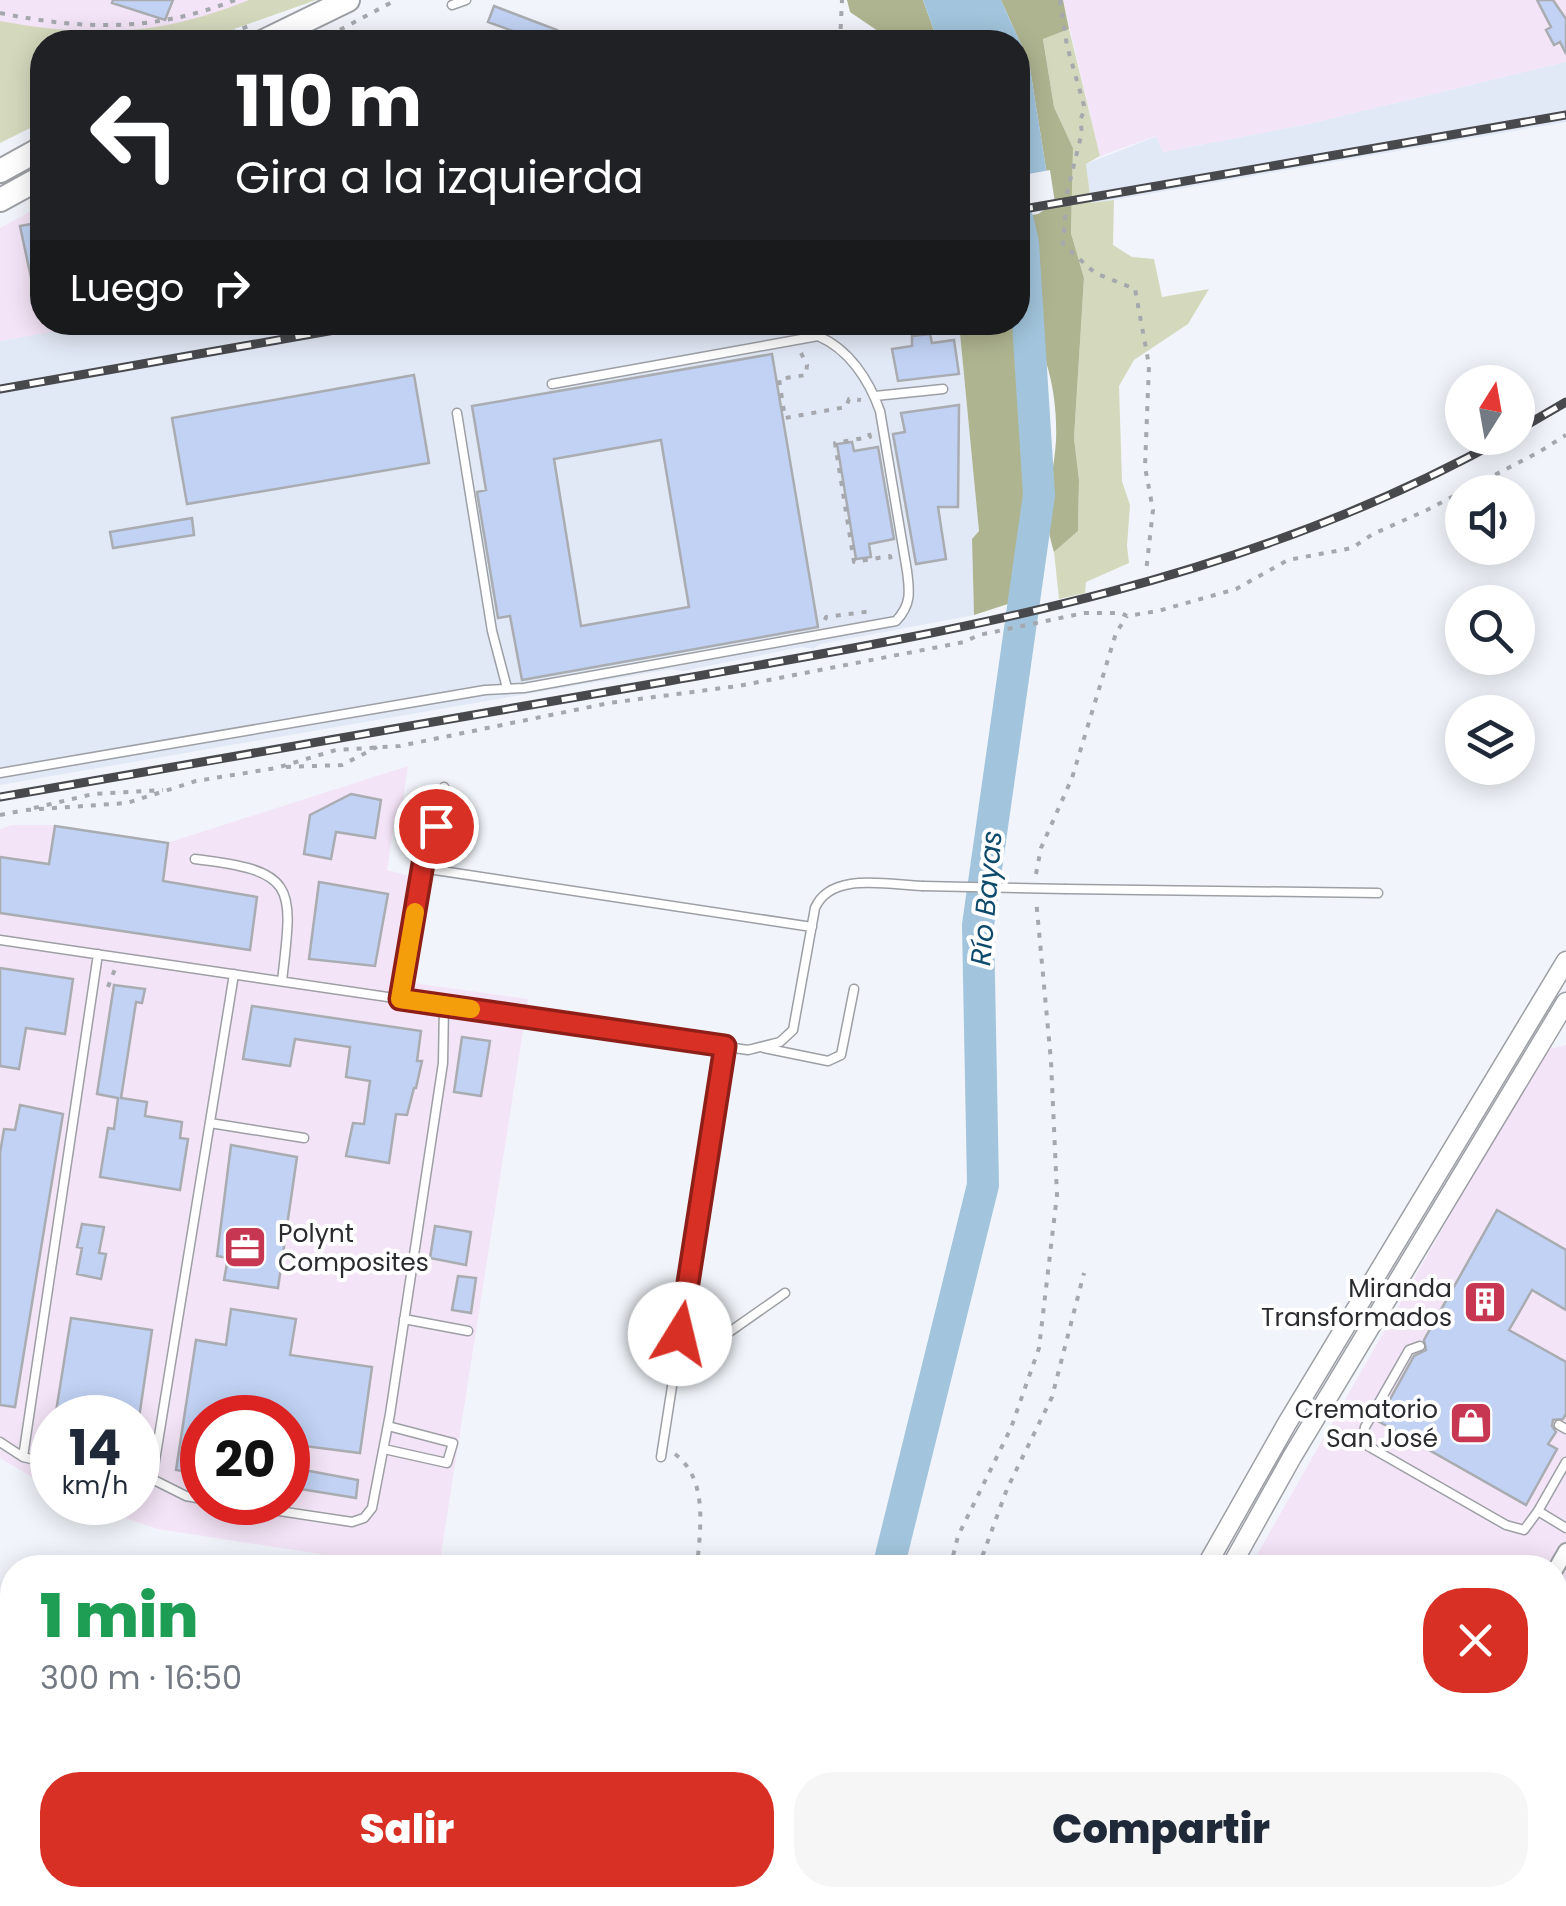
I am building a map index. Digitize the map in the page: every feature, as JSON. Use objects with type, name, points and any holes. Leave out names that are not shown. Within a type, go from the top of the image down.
[{"type":"highway","points":[[287,30],[348,0]]},
{"type":"highway","points":[[315,30],[371,0]]},
{"type":"highway","points":[[0,171],[30,155]]},
{"type":"highway","points":[[0,200],[30,184]]},
{"type":"street","points":[[0,160],[30,144]]},
{"type":"street","points":[[0,188],[30,172]]},
{"type":"street","points":[[1212,1555],[1286,1425],[1566,961]]},
{"type":"street","points":[[1237,1555],[1292,1457],[1566,1002]]},
{"type":"lane","points":[[452,5],[466,0]]},
{"type":"lane","points":[[0,774],[524,688],[896,621],[906,610],[910,592],[880,411],[848,355],[818,336],[552,384]]},
{"type":"lane","points":[[874,396],[943,389]]},
{"type":"lane","points":[[457,413],[492,630],[507,688]]},
{"type":"lane","points":[[400,999],[426,846],[436,826],[444,787]]},
{"type":"lane","points":[[196,859],[260,870],[276,878],[285,890],[289,906],[282,982]]},
{"type":"lane","points":[[422,868],[812,927]]},
{"type":"lane","points":[[0,940],[748,1050],[780,1042],[793,1030],[820,896],[834,887],[848,884],[1378,892]]},
{"type":"lane","points":[[23,1457],[98,954]]},
{"type":"lane","points":[[160,1430],[234,974]]},
{"type":"lane","points":[[764,1048],[828,1061],[841,1055],[854,989]]},
{"type":"lane","points":[[310,1516],[352,1522],[364,1518],[376,1496],[442,1063],[444,1005]]},
{"type":"lane","points":[[661,1457],[725,1046]]},
{"type":"lane","points":[[210,1123],[304,1138]]},
{"type":"lane","points":[[675,1370],[786,1293]]},
{"type":"lane","points":[[404,1320],[468,1332]]},
{"type":"lane","points":[[1420,1346],[1409,1350],[1365,1427],[1363,1438],[1368,1446],[1506,1526],[1524,1530],[1566,1462]]},
{"type":"lane","points":[[384,1450],[447,1462],[454,1443],[388,1426]]},
{"type":"lane","points":[[0,1442],[30,1459]]},
{"type":"lane","points":[[1538,1511],[1566,1528]]},
{"type":"path","points":[[0,13],[45,22],[144,25],[196,16],[235,0]]},
{"type":"path","points":[[340,30],[396,0]]},
{"type":"path","points":[[841,30],[842,0]]},
{"type":"path","points":[[1060,0],[1067,46],[1085,108],[1068,194],[1063,244],[1096,273],[1135,289],[1149,365],[1145,467],[1153,510],[1146,572]]},
{"type":"path","points":[[798,350],[808,372],[779,379],[785,418],[846,407],[849,398],[858,398],[865,405]]},
{"type":"path","points":[[867,421],[870,437],[835,443],[854,562],[890,556],[893,575]]},
{"type":"path","points":[[276,768],[336,750],[400,746],[662,694],[738,686],[964,642],[979,635],[1084,613],[1128,616],[1236,589],[1288,560],[1352,548],[1566,435]]},
{"type":"path","points":[[822,627],[826,617],[870,609],[879,616]]},
{"type":"path","points":[[953,1555],[958,1536],[1012,1428],[1039,1348],[1057,1195],[1036,874],[1041,848],[1072,778],[1116,633],[1128,616]]},
{"type":"path","points":[[26,810],[102,806],[196,781],[276,768],[342,764],[378,746]]},
{"type":"path","points":[[0,815],[93,794],[167,790]]},
{"type":"path","points":[[983,1555],[1007,1489],[1052,1397],[1084,1273]]},
{"type":"path","points":[[663,1445],[687,1463],[698,1489],[697,1555]]},
{"type":"shaded area","points":[[0,0],[270,0],[213,30],[30,30],[30,128],[0,143]]},
{"type":"shaded area","points":[[1063,0],[1566,0],[1566,62],[1308,124],[1163,152],[1156,136],[1100,156]]},
{"type":"shaded area","points":[[1566,62],[1566,122],[1091,204],[1086,164],[1157,136],[1163,152],[1308,124]]},
{"type":"shaded area","points":[[30,212],[30,335],[34,335],[0,341],[0,228]]},
{"type":"shaded area","points":[[32,335],[960,335],[979,531],[972,539],[974,615],[821,644],[813,649],[802,647],[683,671],[672,669],[0,785],[0,341]]},
{"type":"shaded area","name":"Polynt Composites","points":[[408,766],[387,870],[409,876],[392,980],[528,999],[441,1555],[326,1555],[146,1525],[160,1525],[160,1395],[30,1395],[30,1476],[0,1458],[0,829],[12,825],[51,825],[170,842]]},
{"type":"shaded area","points":[[1566,1045],[1566,1555],[1257,1555],[1544,1050]]},
{"type":"green space","points":[[249,0],[316,0],[231,30],[126,30],[216,12]]},
{"type":"green space","points":[[847,0],[923,0],[934,30],[876,30],[850,12]]},
{"type":"green space","points":[[1001,0],[1063,0],[1069,29],[1043,39],[1054,107],[1073,148],[1071,233],[1084,278],[1074,438],[1079,480],[1078,531],[1054,552],[1048,509],[1056,421],[1046,362],[1031,368],[1029,507],[1011,603],[974,615],[972,539],[979,531],[960,335],[1030,335],[1030,211],[1051,200],[1030,68],[1030,30],[1015,30]]},
{"type":"green space","points":[[0,21],[66,30],[30,30],[30,128],[0,143]]},
{"type":"green space","points":[[1069,29],[1100,156],[1086,164],[1091,203],[1114,200],[1113,245],[1132,257],[1154,259],[1162,297],[1209,289],[1188,324],[1134,360],[1119,386],[1122,481],[1130,505],[1129,563],[1086,582],[1085,593],[1059,599],[1054,552],[1078,531],[1079,480],[1074,438],[1084,278],[1071,233],[1073,148],[1054,107],[1043,38]]},
{"type":"water","points":[[923,0],[1001,0],[1015,30],[934,30]]},
{"type":"water","points":[[1030,68],[1051,200],[1030,211]]},
{"type":"pier","points":[[1050,170],[1055,203],[1030,215],[1030,174]]},
{"type":"building","points":[[173,0],[165,20],[112,3]]},
{"type":"building","points":[[1537,0],[1553,0],[1566,19],[1566,54],[1560,42],[1554,45],[1546,30],[1551,27]]},
{"type":"building","points":[[494,6],[557,30],[510,30],[488,22]]},
{"type":"building","points":[[30,224],[30,273],[20,226]]},
{"type":"building","points":[[930,335],[932,343],[954,340],[959,374],[898,381],[892,349],[912,346],[912,336]]},
{"type":"building","points":[[772,354],[818,627],[522,680],[510,616],[498,618],[477,492],[486,490],[472,406]],"holes":[[[661,440],[689,607],[581,626],[554,459]]]},
{"type":"building","points":[[414,375],[429,463],[187,504],[172,418]]},
{"type":"building","points":[[959,405],[958,507],[938,507],[946,559],[916,564],[893,434],[905,432],[901,413]]},
{"type":"building","points":[[852,442],[854,451],[878,447],[894,539],[869,544],[871,557],[856,559],[837,444]]},
{"type":"building","points":[[192,518],[194,535],[113,548],[110,532]]},
{"type":"building","points":[[351,794],[381,800],[375,838],[336,832],[331,859],[304,854],[310,815]]},
{"type":"building","points":[[55,826],[168,843],[163,881],[257,897],[250,950],[0,913],[0,857],[49,864]]},
{"type":"building","points":[[319,882],[388,894],[375,966],[309,959]]},
{"type":"building","points":[[0,968],[73,979],[65,1034],[26,1028],[19,1069],[0,1066]]},
{"type":"building","points":[[114,985],[145,989],[142,1003],[136,1002],[121,1098],[147,1102],[145,1116],[182,1122],[180,1138],[188,1139],[180,1190],[100,1177],[108,1128],[114,1129],[118,1098],[97,1094]]},
{"type":"building","points":[[252,1006],[421,1031],[417,1061],[422,1061],[416,1088],[407,1115],[396,1114],[389,1163],[346,1156],[353,1123],[364,1124],[370,1081],[346,1077],[350,1047],[295,1039],[290,1066],[243,1059]]},
{"type":"building","points":[[462,1037],[490,1041],[481,1096],[454,1092]]},
{"type":"building","points":[[20,1105],[63,1114],[15,1407],[0,1405],[0,1153],[4,1129],[15,1130]]},
{"type":"building","points":[[231,1145],[297,1157],[278,1288],[224,1280],[228,1258],[217,1256]]},
{"type":"building","points":[[1497,1210],[1566,1250],[1566,1310],[1532,1290],[1509,1330],[1566,1362],[1566,1414],[1563,1419],[1553,1420],[1556,1432],[1548,1444],[1557,1449],[1526,1505],[1378,1421],[1414,1356],[1426,1350],[1424,1340]]},
{"type":"building","points":[[82,1224],[104,1227],[99,1253],[106,1254],[101,1279],[77,1274]]},
{"type":"building","points":[[435,1226],[471,1232],[466,1265],[430,1258]]},
{"type":"building","points":[[458,1276],[476,1278],[471,1313],[452,1310]]},
{"type":"building","points":[[231,1309],[296,1319],[290,1355],[372,1367],[360,1453],[310,1447],[310,1395],[188,1395],[196,1340],[226,1345]]},
{"type":"building","points":[[71,1318],[152,1330],[142,1395],[59,1395]]},
{"type":"building","points":[[310,1471],[358,1480],[356,1498],[310,1491]]},
{"type":"waterway","name":"Río Bayas","points":[[891,1555],[983,1185],[978,925],[1039,495],[1029,335]]},
{"type":"railway","points":[[1030,208],[1566,115]]},
{"type":"railway","points":[[0,389],[306,335]]},
{"type":"railway","points":[[1535,420],[1566,402]]},
{"type":"railway","points":[[0,797],[778,662],[992,620],[1201,566],[1304,530],[1405,488],[1470,455]]},
{"type":"slow traffic","points":[[415,912],[400,999],[471,1009]]},
{"type":"place","name":"Polynt Composites","points":[[245,1247]]},
{"type":"place","name":"Miranda Transformados","points":[[1485,1302]]},
{"type":"place","name":"Crematorio San José","points":[[1471,1423]]},
{"type":"route","points":[[436,826],[426,846],[400,999],[725,1046],[680,1334]]}]
